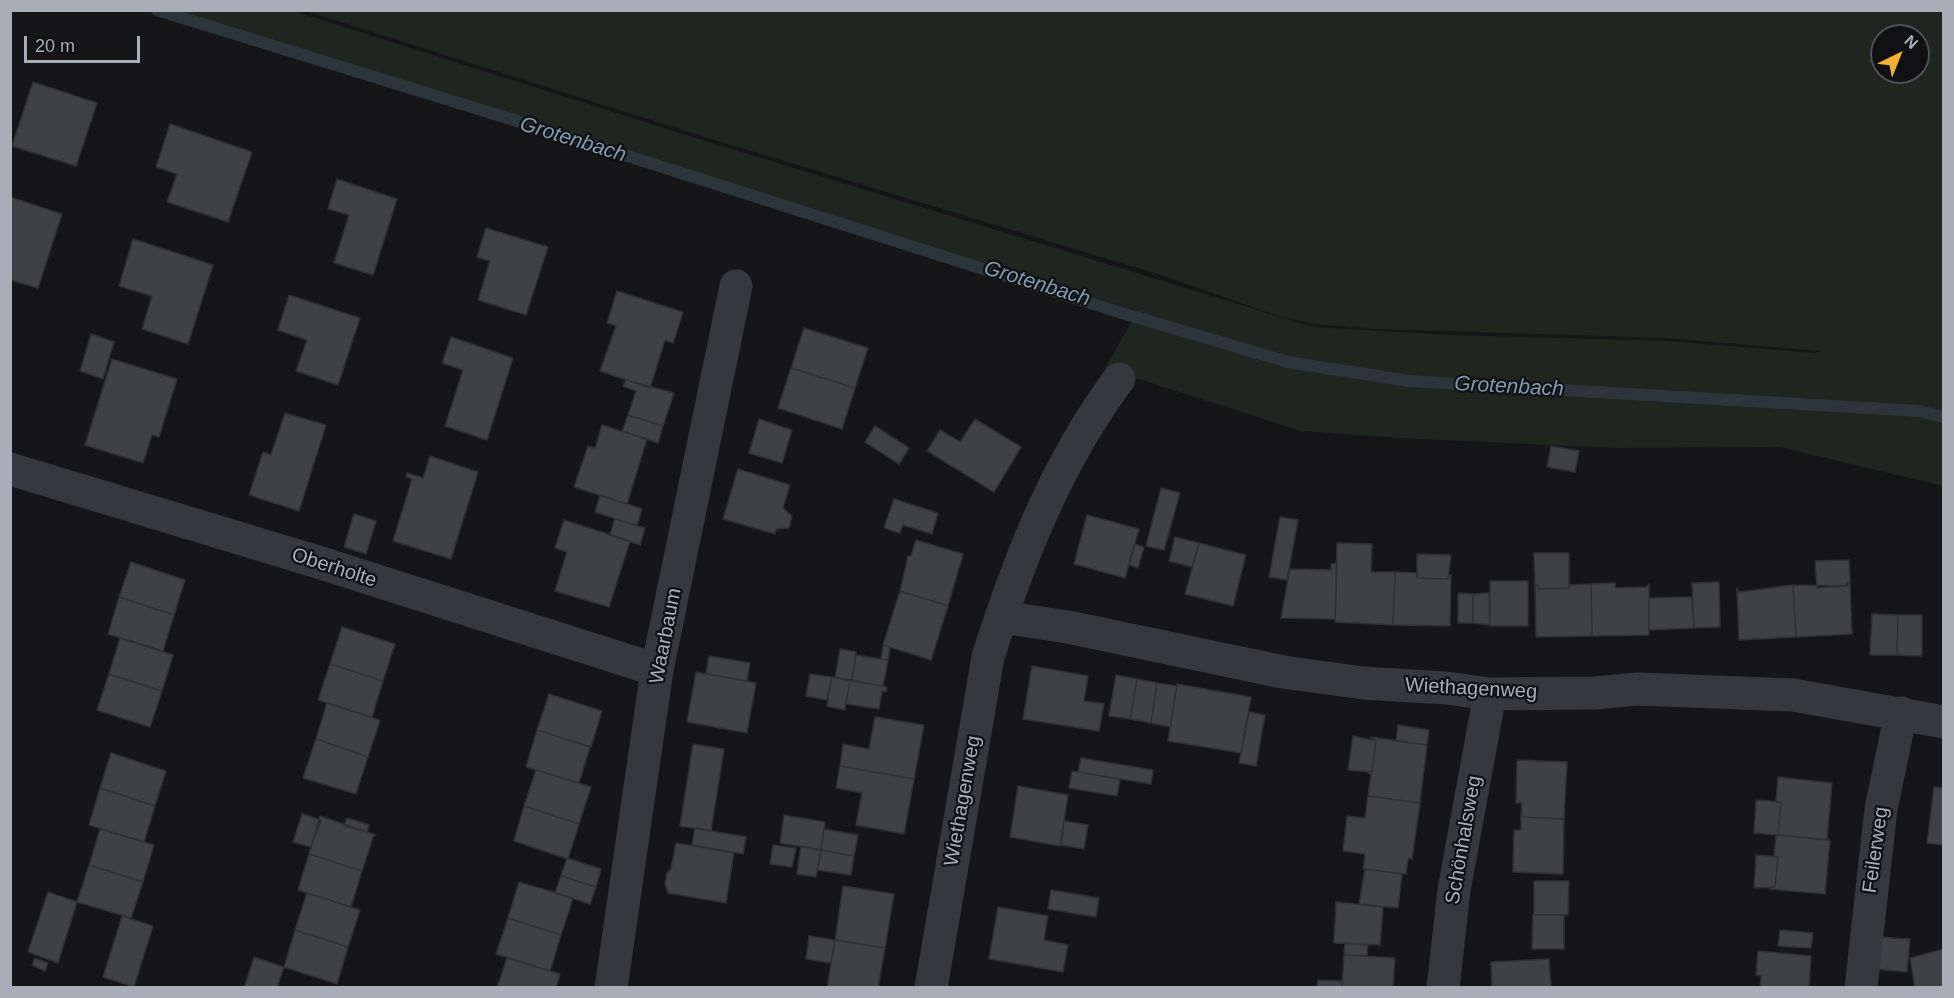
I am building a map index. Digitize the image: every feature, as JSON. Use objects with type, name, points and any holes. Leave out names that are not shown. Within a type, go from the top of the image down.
[{"type":"street","name":"Waarbaum","points":[[611,987],[657,670],[736,286]]},
{"type":"street","name":"Wiethagenweg","points":[[931,987],[988,657],[1045,504],[1068,456],[1119,379]]},
{"type":"street","name":"Oberholte","points":[[10,469],[318,562],[657,670]]},
{"type":"street","name":"Wiethagenweg","points":[[1001,617],[1068,627],[1283,672],[1363,683],[1446,688],[1490,694],[1594,693],[1638,689],[1741,691],[1793,695],[1944,722]]},
{"type":"street","name":"Schönhalsweg","points":[[1443,987],[1454,890],[1490,694]]},
{"type":"street","name":"Feilerweg","points":[[1861,987],[1881,808],[1901,713]]},
{"type":"shaded area","points":[[179,11],[293,11],[702,140],[1313,327],[1452,335],[1666,341],[1815,353],[1821,351],[1666,338],[1378,329],[1315,324],[1278,316],[1161,275],[705,137],[306,11],[1943,11],[1943,486],[1780,447],[1618,448],[1301,431],[1105,368],[1138,311]]},
{"type":"building","points":[[33,82],[97,103],[76,166],[12,146]]},
{"type":"building","points":[[170,124],[252,152],[228,222],[167,202],[177,174],[156,167]]},
{"type":"building","points":[[337,179],[397,199],[373,275],[334,263],[349,215],[328,209]]},
{"type":"building","points":[[10,197],[62,214],[38,288],[10,280]]},
{"type":"building","points":[[486,228],[548,247],[526,315],[478,300],[490,261],[477,257]]},
{"type":"building","points":[[133,239],[213,265],[188,344],[142,329],[152,296],[119,286]]},
{"type":"building","points":[[617,291],[683,312],[673,343],[665,340],[650,388],[600,371],[616,326],[607,323]]},
{"type":"building","points":[[289,295],[360,318],[338,385],[296,371],[307,340],[278,330]]},
{"type":"building","points":[[804,328],[868,348],[855,388],[791,368]]},
{"type":"building","points":[[91,334],[114,342],[103,379],[80,371]]},
{"type":"building","points":[[451,337],[513,358],[487,440],[445,426],[463,370],[442,363]]},
{"type":"building","points":[[112,359],[177,379],[159,437],[152,435],[143,463],[85,445]]},
{"type":"building","points":[[791,368],[855,388],[842,429],[778,408]]},
{"type":"building","points":[[626,380],[674,393],[663,426],[628,415],[636,391],[623,386]]},
{"type":"building","points":[[285,413],[326,425],[299,511],[249,495],[263,452],[271,455]]},
{"type":"building","points":[[628,415],[663,426],[658,443],[622,431]]},
{"type":"building","points":[[759,419],[792,430],[782,463],[749,453]]},
{"type":"building","points":[[975,419],[1021,447],[994,492],[927,451],[940,430],[960,442]]},
{"type":"building","points":[[602,425],[647,439],[627,504],[574,487],[588,446],[595,448]]},
{"type":"building","points":[[875,426],[909,448],[899,464],[865,442]]},
{"type":"building","points":[[1551,446],[1579,451],[1575,472],[1547,467]]},
{"type":"building","points":[[430,456],[478,472],[451,559],[393,541],[412,479],[406,477],[407,473],[423,478]]},
{"type":"building","points":[[738,469],[790,485],[783,508],[792,516],[789,528],[776,529],[775,534],[723,519]]},
{"type":"building","points":[[1161,488],[1180,493],[1164,550],[1146,546]]},
{"type":"building","points":[[600,495],[642,509],[637,526],[595,512]]},
{"type":"building","points":[[894,499],[938,513],[932,534],[903,525],[900,533],[884,528]]},
{"type":"building","points":[[354,514],[376,521],[366,554],[344,547]]},
{"type":"building","points":[[1087,515],[1139,529],[1125,578],[1074,564]]},
{"type":"building","points":[[1280,517],[1298,520],[1287,580],[1269,577]]},
{"type":"building","points":[[615,519],[645,528],[640,545],[610,535]]},
{"type":"building","points":[[564,520],[630,541],[609,607],[555,591],[567,552],[555,548]]},
{"type":"building","points":[[1175,537],[1199,543],[1192,567],[1169,561]]},
{"type":"building","points":[[916,540],[963,554],[948,606],[900,591],[908,556],[911,556]]},
{"type":"building","points":[[1199,543],[1246,555],[1233,606],[1185,594]]},
{"type":"building","points":[[1337,543],[1372,544],[1371,572],[1395,572],[1393,625],[1335,622]]},
{"type":"building","points":[[1135,544],[1144,547],[1138,568],[1129,565]]},
{"type":"building","points":[[1534,553],[1569,553],[1569,588],[1538,589],[1538,585],[1535,585]]},
{"type":"building","points":[[1417,554],[1451,555],[1448,579],[1417,578]]},
{"type":"building","points":[[1849,560],[1850,583],[1847,583],[1847,586],[1817,588],[1815,561]]},
{"type":"building","points":[[131,562],[185,580],[174,615],[119,597]]},
{"type":"building","points":[[1337,563],[1335,619],[1281,618],[1290,569],[1331,570],[1331,564]]},
{"type":"building","points":[[1395,572],[1418,573],[1417,578],[1448,579],[1451,575],[1450,626],[1393,625]]},
{"type":"building","points":[[1490,581],[1528,581],[1528,626],[1490,626]]},
{"type":"building","points":[[1719,582],[1720,627],[1694,628],[1692,583]]},
{"type":"building","points":[[1615,583],[1615,588],[1646,587],[1649,584],[1649,635],[1592,636],[1591,584]]},
{"type":"building","points":[[1847,583],[1850,583],[1852,634],[1796,637],[1793,585],[1847,586]]},
{"type":"building","points":[[1591,584],[1592,636],[1536,637],[1535,585],[1538,585],[1538,589],[1569,588],[1569,585]]},
{"type":"building","points":[[1793,585],[1796,637],[1739,640],[1737,588],[1739,592]]},
{"type":"building","points":[[900,591],[948,606],[931,660],[883,645]]},
{"type":"building","points":[[1458,593],[1473,594],[1473,623],[1458,623]]},
{"type":"building","points":[[1489,593],[1490,625],[1473,623],[1473,594]]},
{"type":"building","points":[[119,597],[174,615],[163,651],[108,634]]},
{"type":"building","points":[[1692,597],[1694,628],[1649,630],[1649,598]]},
{"type":"building","points":[[1872,614],[1898,615],[1897,655],[1870,655]]},
{"type":"building","points":[[1898,615],[1922,615],[1922,656],[1897,655]]},
{"type":"building","points":[[342,627],[395,644],[383,681],[330,664]]},
{"type":"building","points":[[120,638],[173,655],[162,691],[109,674]]},
{"type":"building","points":[[883,645],[890,647],[888,660],[881,659]]},
{"type":"building","points":[[840,649],[856,652],[852,681],[835,678]]},
{"type":"building","points":[[856,655],[888,660],[883,686],[852,681]]},
{"type":"building","points":[[709,656],[750,663],[747,681],[706,674]]},
{"type":"building","points":[[330,664],[383,681],[372,717],[318,700]]},
{"type":"building","points":[[1032,666],[1088,676],[1084,701],[1104,704],[1099,731],[1023,719]]},
{"type":"building","points":[[696,672],[756,683],[747,733],[687,722]]},
{"type":"building","points":[[109,674],[162,691],[150,727],[97,710]]},
{"type":"building","points":[[810,674],[832,677],[827,700],[806,696]]},
{"type":"building","points":[[1116,675],[1137,679],[1130,719],[1109,716]]},
{"type":"building","points":[[832,677],[850,680],[845,710],[827,706]]},
{"type":"building","points":[[1137,679],[1157,683],[1151,723],[1130,719]]},
{"type":"building","points":[[850,680],[887,687],[886,692],[882,691],[879,709],[846,704]]},
{"type":"building","points":[[1157,683],[1177,686],[1170,727],[1151,723]]},
{"type":"building","points":[[1177,684],[1251,697],[1241,753],[1168,741]]},
{"type":"building","points":[[549,694],[602,711],[591,747],[537,730]]},
{"type":"building","points":[[327,703],[380,720],[368,757],[316,739]]},
{"type":"building","points":[[1249,712],[1265,715],[1256,766],[1239,763]]},
{"type":"building","points":[[875,717],[924,725],[914,779],[840,766],[843,744],[869,749]]},
{"type":"building","points":[[1398,725],[1429,730],[1427,745],[1396,741]]},
{"type":"building","points":[[537,730],[590,747],[579,783],[526,767]]},
{"type":"building","points":[[1353,736],[1376,741],[1372,772],[1348,770]]},
{"type":"building","points":[[1371,737],[1427,745],[1420,803],[1368,796],[1371,774],[1368,773],[1372,772],[1376,741]]},
{"type":"building","points":[[316,739],[368,757],[356,794],[303,778]]},
{"type":"building","points":[[693,744],[724,749],[711,831],[680,826]]},
{"type":"building","points":[[111,753],[166,771],[155,806],[100,788]]},
{"type":"building","points":[[1081,758],[1153,770],[1151,784],[1078,772]]},
{"type":"building","points":[[1517,760],[1567,762],[1564,819],[1521,817],[1522,803],[1516,803]]},
{"type":"building","points":[[840,766],[914,779],[904,834],[856,825],[862,793],[836,788]]},
{"type":"building","points":[[536,770],[591,787],[579,824],[524,806]]},
{"type":"building","points":[[1072,771],[1120,779],[1117,796],[1069,788]]},
{"type":"building","points":[[1778,777],[1832,783],[1827,840],[1778,835],[1781,802],[1776,802]]},
{"type":"building","points":[[1018,786],[1068,795],[1060,846],[1010,837]]},
{"type":"building","points":[[1934,787],[1944,788],[1944,845],[1927,843]]},
{"type":"building","points":[[100,788],[155,806],[144,842],[89,825]]},
{"type":"building","points":[[1368,796],[1420,803],[1412,859],[1408,858],[1406,874],[1363,869],[1365,854],[1343,851],[1347,816],[1365,818]]},
{"type":"building","points":[[1756,800],[1781,802],[1778,835],[1754,833]]},
{"type":"building","points":[[524,806],[579,824],[568,859],[514,841]]},
{"type":"building","points":[[302,814],[321,820],[311,847],[293,842]]},
{"type":"building","points":[[784,815],[825,822],[821,850],[780,843]]},
{"type":"building","points":[[320,816],[376,835],[373,837],[362,871],[309,854]]},
{"type":"building","points":[[1521,817],[1564,819],[1563,874],[1513,872],[1514,830],[1521,830]]},
{"type":"building","points":[[347,818],[369,825],[367,832],[344,826]]},
{"type":"building","points":[[1064,821],[1088,825],[1084,849],[1061,845]]},
{"type":"building","points":[[695,828],[746,837],[743,854],[692,845]]},
{"type":"building","points":[[100,829],[154,845],[143,882],[89,865]]},
{"type":"building","points":[[824,829],[858,835],[854,856],[821,850]]},
{"type":"building","points":[[1776,835],[1830,840],[1825,894],[1770,889],[1770,887],[1775,887],[1778,857],[1774,857]]},
{"type":"building","points":[[676,843],[734,853],[726,903],[668,893],[665,884],[667,873],[671,869]]},
{"type":"building","points":[[773,845],[796,848],[792,867],[770,864]]},
{"type":"building","points":[[801,846],[821,850],[816,877],[797,874]]},
{"type":"building","points":[[821,850],[854,856],[851,875],[817,870]]},
{"type":"building","points":[[309,854],[362,871],[351,907],[298,890]]},
{"type":"building","points":[[1756,855],[1778,857],[1775,887],[1754,888]]},
{"type":"building","points":[[567,858],[601,869],[596,887],[561,876]]},
{"type":"building","points":[[89,865],[143,882],[131,918],[77,902]]},
{"type":"building","points":[[1365,869],[1402,874],[1398,908],[1359,904]]},
{"type":"building","points":[[561,876],[596,887],[590,904],[555,893]]},
{"type":"building","points":[[1534,881],[1569,881],[1568,915],[1534,915]]},
{"type":"building","points":[[519,882],[573,898],[561,935],[508,918]]},
{"type":"building","points":[[843,886],[894,894],[885,948],[835,940]]},
{"type":"building","points":[[1051,890],[1099,898],[1096,917],[1048,909]]},
{"type":"building","points":[[48,892],[77,902],[58,963],[28,952]]},
{"type":"building","points":[[307,893],[360,910],[348,947],[295,930]]},
{"type":"building","points":[[1336,902],[1383,907],[1380,945],[1334,943]]},
{"type":"building","points":[[998,907],[1048,916],[1044,940],[1068,945],[1063,972],[989,959]]},
{"type":"building","points":[[1533,915],[1564,915],[1564,949],[1532,949]]},
{"type":"building","points":[[122,916],[153,926],[134,987],[103,977]]},
{"type":"building","points":[[508,918],[561,935],[550,971],[496,954]]},
{"type":"building","points":[[295,930],[348,947],[337,984],[284,967]]},
{"type":"building","points":[[1780,930],[1813,933],[1811,948],[1778,946]]},
{"type":"building","points":[[809,936],[835,940],[831,963],[806,959]]},
{"type":"building","points":[[1878,937],[1910,939],[1907,972],[1876,969]]},
{"type":"building","points":[[835,940],[885,948],[878,988],[827,988]]},
{"type":"building","points":[[1345,943],[1368,945],[1367,956],[1344,955]]},
{"type":"building","points":[[1944,949],[1944,988],[1915,988],[1910,958]]},
{"type":"building","points":[[1758,951],[1811,956],[1809,988],[1760,988],[1761,976],[1756,975]]},
{"type":"building","points":[[1344,955],[1395,958],[1393,988],[1342,988]]},
{"type":"building","points":[[254,957],[284,967],[277,988],[244,988]]},
{"type":"building","points":[[35,958],[48,963],[45,971],[32,965]]},
{"type":"building","points":[[507,958],[560,974],[556,988],[497,988]]},
{"type":"building","points":[[1549,959],[1551,988],[1492,988],[1491,962]]},
{"type":"building","points":[[1318,980],[1342,981],[1342,988],[1317,988]]},
{"type":"waterway","name":"Grotenbach","points":[[157,10],[530,125],[1122,313],[1288,362],[1409,381],[1919,411],[1944,417]]}]
